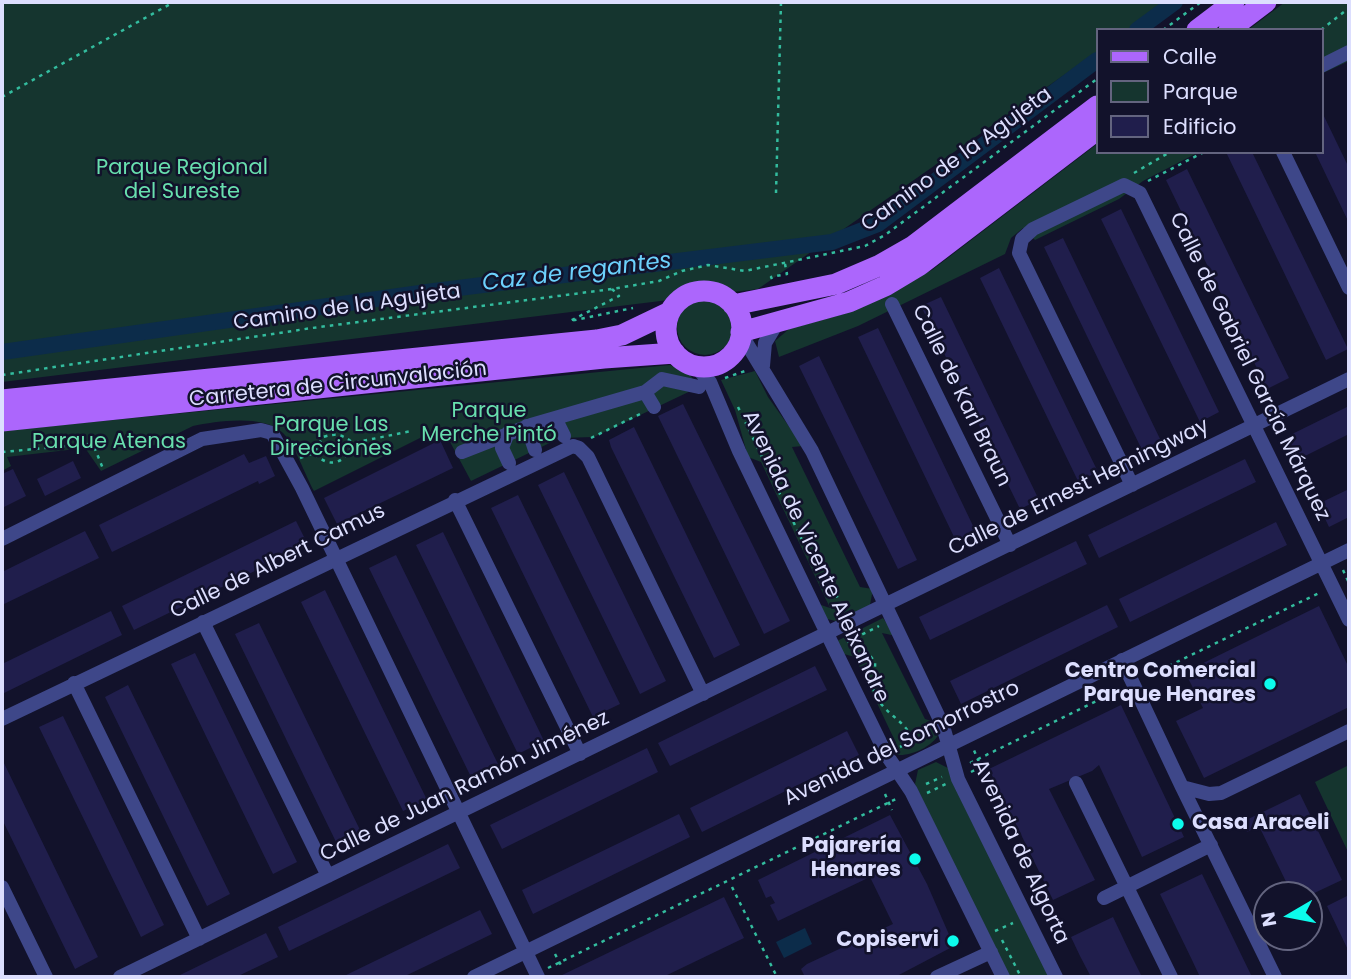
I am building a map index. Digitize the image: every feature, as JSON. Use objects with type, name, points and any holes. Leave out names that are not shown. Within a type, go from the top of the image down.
[{"type":"main road","points":[[1201,28],[1234,2]]},
{"type":"main road","points":[[1232,28],[1266,2]]},
{"type":"main road","points":[[733,305],[827,287],[878,266],[913,246],[1096,107]]},
{"type":"main road","points":[[741,333],[780,319],[849,302],[885,286],[930,257],[1096,131]]},
{"type":"main road","points":[[694,292],[716,293],[733,305],[740,319],[741,333],[736,349],[724,360],[710,366],[694,365],[675,353],[667,338],[670,312],[676,303],[694,292]]},
{"type":"main road","name":"Carretera de Circunvalación","points":[[2,400],[597,340],[622,335],[670,312]]},
{"type":"main road","name":"Carretera de Circunvalación","points":[[2,421],[604,358],[675,353]]},
{"type":"street","points":[[1323,65],[1349,52]]},
{"type":"street","points":[[1284,154],[1349,288]]},
{"type":"street","name":"Calle de Gabriel García Márquez","points":[[1132,485],[1019,253],[1022,239],[1033,229],[1118,187],[1130,186],[1140,193],[1256,425],[1349,620]]},
{"type":"street","name":"Calle de Karl Braun","points":[[892,304],[1010,545]]},
{"type":"street","points":[[763,366],[765,343],[780,319]]},
{"type":"street","name":"Avenida de Vicente Aleixandre","points":[[741,333],[812,452],[950,744]]},
{"type":"street","name":"Avenida de Vicente Aleixandre","points":[[694,365],[711,382],[739,451],[886,754],[898,769]]},
{"type":"street","points":[[462,452],[527,426],[645,392],[662,379],[711,382]]},
{"type":"street","name":"Calle de Ernest Hemingway","points":[[828,634],[1349,379]]},
{"type":"street","points":[[645,392],[654,407]]},
{"type":"street","points":[[555,418],[569,441],[588,457],[704,694]]},
{"type":"street","points":[[527,426],[536,450]]},
{"type":"street","points":[[2,539],[202,439],[261,430],[276,438],[537,975]]},
{"type":"street","points":[[508,433],[502,448],[509,463]]},
{"type":"street","name":"Calle de Albert Camus","points":[[2,719],[455,500],[569,441]]},
{"type":"street","points":[[455,500],[580,754]]},
{"type":"street","name":"Avenida del Somorrostro","points":[[474,977],[1349,551]]},
{"type":"street","points":[[203,622],[328,876]]},
{"type":"street","name":"Calle de Juan Ramón Jiménez","points":[[121,977],[828,634]]},
{"type":"street","points":[[1122,660],[1275,977]]},
{"type":"street","points":[[74,683],[199,939]]},
{"type":"street","points":[[1182,787],[1209,794],[1221,793],[1349,732]]},
{"type":"street","name":"Avenida de Algorta","points":[[950,744],[957,774],[1056,977]]},
{"type":"street","points":[[898,769],[919,792],[1003,977]]},
{"type":"street","points":[[1076,783],[1171,977]]},
{"type":"street","points":[[1104,898],[1211,845]]},
{"type":"street","points":[[2,887],[46,977]]},
{"type":"street","points":[[937,977],[990,952]]},
{"type":"path","points":[[2,97],[174,2]]},
{"type":"path","points":[[776,193],[781,2]]},
{"type":"path","points":[[1166,28],[1201,2]]},
{"type":"path","points":[[1323,28],[1349,8]]},
{"type":"path","name":"Camino de la Agujeta","points":[[2,375],[324,326],[612,289],[659,281],[682,271],[708,265],[745,271],[843,253],[885,235],[1096,80]]},
{"type":"path","points":[[1133,177],[1135,171],[1166,154]]},
{"type":"path","points":[[1145,183],[1201,154]]},
{"type":"path","points":[[771,277],[787,274],[785,264]]},
{"type":"path","points":[[711,382],[763,366]]},
{"type":"path","points":[[711,382],[729,389]]},
{"type":"path","points":[[734,399],[804,544],[830,576],[849,623],[875,662],[872,684],[878,700],[891,716],[908,727],[913,740],[909,746],[919,792]]},
{"type":"path","points":[[569,441],[587,440],[654,407]]},
{"type":"path","points":[[353,443],[411,431]]},
{"type":"path","points":[[296,459],[314,453],[323,437],[334,433],[345,436],[353,443]]},
{"type":"path","points":[[314,453],[326,463],[334,464],[348,456],[353,443]]},
{"type":"path","points":[[2,452],[89,444],[95,449],[105,472]]},
{"type":"path","points":[[537,975],[957,774],[1133,683],[1349,578]]},
{"type":"path","points":[[919,792],[957,774],[981,767]]},
{"type":"path","points":[[732,887],[777,977]]},
{"type":"path","points":[[992,921],[1021,977]]},
{"type":"green space","name":"Parque Regional del Sureste","points":[[2,2],[1169,2],[1132,28],[1096,28],[1096,53],[758,289],[2,382]]},
{"type":"green space","points":[[1285,2],[1349,2],[1349,61],[1323,73],[1323,28],[1251,28]]},
{"type":"green space","points":[[1096,145],[1096,154],[1195,154],[1143,181],[1119,199],[1035,240],[1023,228],[1011,238],[1005,254],[858,326],[779,357],[775,341],[789,329],[844,314],[932,270]]},
{"type":"green space","points":[[705,299],[716,301],[725,307],[731,316],[731,338],[725,347],[716,353],[705,355],[694,353],[685,347],[679,338],[677,327],[679,316],[685,307],[694,301]]},
{"type":"green space","points":[[670,365],[690,375],[699,387],[594,437],[560,438],[471,481],[442,427],[314,491],[296,452],[283,433],[275,427],[253,421],[215,422],[193,426],[101,471],[85,448],[7,457],[11,466],[2,471],[2,431]]},
{"type":"green space","points":[[755,371],[768,397],[803,446],[792,447],[860,587],[873,589],[870,605],[836,621],[827,619],[818,604],[830,608],[761,462],[748,457],[735,410],[721,380]]},
{"type":"green space","points":[[883,618],[896,636],[882,633],[925,719],[937,723],[940,730],[938,736],[927,746],[905,755],[892,754],[885,740],[896,743],[855,657],[840,653],[837,641]]},
{"type":"green space","points":[[936,762],[948,768],[1049,977],[1008,977],[915,784],[918,770]]},
{"type":"green space","points":[[1349,765],[1349,854],[1315,782]]},
{"type":"water","points":[[805,928],[812,944],[784,958],[776,942]]},
{"type":"building","points":[[1323,114],[1349,168],[1349,223],[1316,154],[1323,154]]},
{"type":"building","points":[[1227,154],[1253,154],[1348,349],[1326,360]]},
{"type":"building","points":[[1187,169],[1289,378],[1267,389],[1166,180]]},
{"type":"building","points":[[1121,209],[1219,412],[1200,422],[1101,219]]},
{"type":"building","points":[[1063,238],[1161,441],[1142,450],[1044,247]]},
{"type":"building","points":[[999,268],[1098,472],[1078,481],[980,278]]},
{"type":"building","points":[[941,297],[1039,500],[1020,509],[921,306]]},
{"type":"building","points":[[878,328],[976,532],[956,541],[858,337]]},
{"type":"building","points":[[819,356],[917,560],[898,569],[799,366]]},
{"type":"building","points":[[683,404],[790,621],[764,634],[658,416]]},
{"type":"building","points":[[1349,406],[1349,434],[1297,460],[1286,437]]},
{"type":"building","points":[[634,427],[740,645],[714,658],[611,447],[609,440]]},
{"type":"building","points":[[440,440],[453,468],[337,524],[324,498]]},
{"type":"building","points":[[244,454],[249,463],[266,456],[275,476],[259,484],[258,481],[112,552],[99,525]]},
{"type":"building","points":[[1245,459],[1256,482],[1099,558],[1088,535]]},
{"type":"building","points":[[73,461],[81,478],[45,496],[37,479]]},
{"type":"building","points":[[13,469],[26,496],[2,508],[2,474]]},
{"type":"building","points":[[564,472],[666,681],[640,694],[538,485]]},
{"type":"building","points":[[1349,489],[1349,517],[1329,527],[1318,504]]},
{"type":"building","points":[[518,495],[620,704],[593,717],[491,508]]},
{"type":"building","points":[[296,521],[308,545],[134,630],[122,606]]},
{"type":"building","points":[[1276,522],[1287,545],[1130,622],[1119,599]]},
{"type":"building","points":[[85,531],[99,558],[2,605],[2,572]]},
{"type":"building","points":[[443,532],[544,741],[518,754],[416,545]]},
{"type":"building","points":[[1076,541],[1087,564],[930,640],[919,617]]},
{"type":"building","points":[[396,555],[498,764],[471,777],[369,568]]},
{"type":"building","points":[[325,590],[427,800],[403,811],[301,602]]},
{"type":"building","points":[[1107,605],[1118,627],[961,704],[950,681]]},
{"type":"building","name":"Centro Comercial Parque Henares","points":[[1319,606],[1349,668],[1349,707],[1204,778],[1176,721],[1203,708],[1185,672]]},
{"type":"building","points":[[111,611],[122,635],[2,694],[2,664]]},
{"type":"building","points":[[259,623],[361,832],[337,844],[235,634]]},
{"type":"building","points":[[195,653],[297,862],[273,874],[171,664]]},
{"type":"building","points":[[815,666],[827,690],[670,766],[658,743]]},
{"type":"building","points":[[128,685],[230,894],[207,906],[105,697]]},
{"type":"building","points":[[1121,705],[1184,837],[1142,857],[1099,765],[1092,771],[1049,789],[1095,880],[1053,900],[989,769]]},
{"type":"building","points":[[63,716],[164,925],[141,937],[39,727]]},
{"type":"building","points":[[847,731],[859,755],[702,832],[690,808]]},
{"type":"building","points":[[647,748],[658,772],[502,849],[490,825]]},
{"type":"building","points":[[2,759],[98,957],[75,969],[2,819]]},
{"type":"building","points":[[1300,794],[1342,880],[1323,889],[1323,881],[1286,881],[1259,826],[1247,832],[1242,822]]},
{"type":"building","points":[[679,814],[690,837],[533,914],[522,890]]},
{"type":"building","points":[[890,815],[927,884],[954,946],[895,977],[805,977],[801,969],[807,964],[893,924],[870,877],[778,921],[770,905],[775,903],[771,896],[766,898],[758,880]]},
{"type":"building","points":[[448,844],[460,868],[289,951],[278,927]]},
{"type":"building","points":[[1202,874],[1252,977],[1200,977],[1160,894]]},
{"type":"building","points":[[1349,895],[1349,952],[1327,906]]},
{"type":"building","points":[[724,897],[744,938],[663,977],[558,977]]},
{"type":"building","points":[[480,910],[492,934],[403,977],[342,977]]},
{"type":"building","points":[[1113,917],[1142,977],[1091,977],[1080,956],[1071,937]]},
{"type":"building","points":[[266,933],[278,957],[236,977],[176,977]]},
{"type":"waterway","name":"Caz de regantes","points":[[1140,28],[1175,2]]},
{"type":"waterway","name":"Caz de regantes","points":[[2,352],[434,291],[832,242],[878,224],[1096,61]]},
{"type":"place","name":"Centro Comercial Parque Henares","points":[[1270,684]]},
{"type":"place","name":"Casa Araceli","points":[[1178,824]]},
{"type":"place","name":"Pajarería Henares","points":[[915,859]]},
{"type":"place","name":"Copiservi","points":[[953,941]]},
{"type":"park label","name":"Parque Merche Pintó","points":[[489,424]]},
{"type":"park label","name":"Parque Las Direcciones","points":[[331,438]]},
{"type":"park label","name":"Parque Atenas","points":[[109,443]]}]
